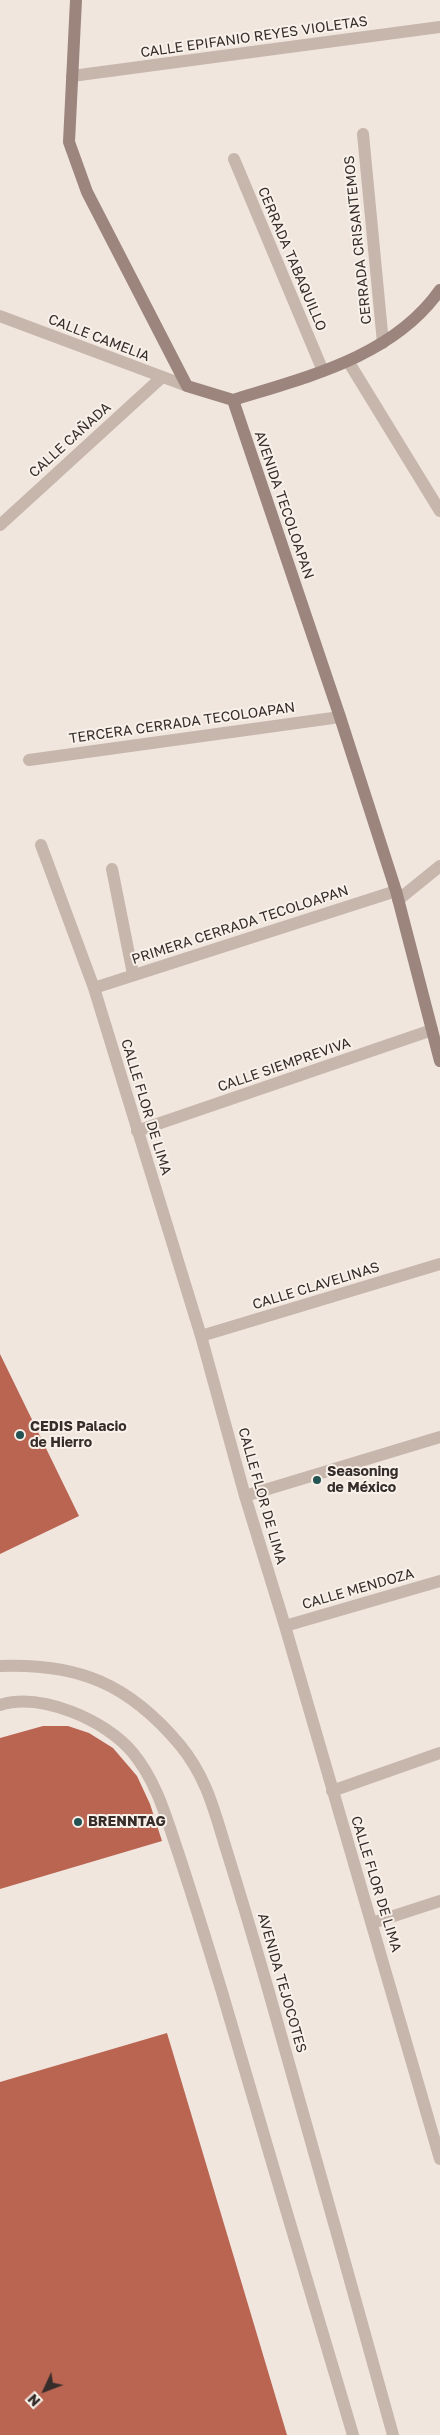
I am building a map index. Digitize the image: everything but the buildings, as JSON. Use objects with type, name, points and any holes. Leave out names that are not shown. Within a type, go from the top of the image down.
[{"type":"street","points":[[76,0],[69,142],[87,192],[187,386],[233,400],[323,371],[348,361],[383,343],[429,306],[440,290]]},
{"type":"street","name":"CALLE EPIFANIO REYES VIOLETAS","points":[[72,76],[440,27]]},
{"type":"street","name":"CERRADA CRISANTEMOS","points":[[363,134],[383,343]]},
{"type":"street","name":"CERRADA TABAQUILLO","points":[[234,159],[323,371]]},
{"type":"street","points":[[0,328],[5,318]]},
{"type":"street","name":"CALLE CAMELIA","points":[[5,318],[161,378],[187,386]]},
{"type":"street","points":[[348,361],[440,510]]},
{"type":"street","name":"CALLE CAÑADA","points":[[0,525],[161,378]]},
{"type":"street","name":"AVENIDA TECOLOAPAN","points":[[233,400],[340,717],[397,896],[436,1032],[440,1061]]},
{"type":"street","name":"TERCERA CERRADA TECOLOAPAN","points":[[29,760],[340,717]]},
{"type":"street","name":"CALLE FLOR DE LIMA","points":[[41,845],[94,988],[201,1336],[245,1496],[285,1626],[440,2159]]},
{"type":"street","points":[[397,896],[440,866]]},
{"type":"street","points":[[112,869],[134,974]]},
{"type":"street","name":"PRIMERA CERRADA TECOLOAPAN","points":[[94,988],[134,974],[397,896]]},
{"type":"street","name":"CALLE SIEMPREVIVA","points":[[137,1131],[436,1032]]},
{"type":"street","name":"CALLE CLAVELINAS","points":[[201,1336],[440,1264]]},
{"type":"street","points":[[245,1496],[440,1436]]},
{"type":"street","name":"CALLE MENDOZA","points":[[285,1626],[440,1582]]},
{"type":"street","name":"AVENIDA TEJOCOTES","points":[[0,1666],[30,1665],[63,1670],[93,1677],[121,1691],[145,1708],[180,1746],[205,1781],[244,1904],[393,2435]]},
{"type":"street","points":[[0,1705],[12,1701],[51,1705],[87,1719],[113,1733],[134,1754],[158,1795],[200,1919],[353,2435]]},
{"type":"street","points":[[332,1791],[440,1753]]},
{"type":"street","points":[[372,1922],[440,1901]]},
{"type":"place","name":"CEDIS Palacio de Hierro","points":[[20,1435]]},
{"type":"place","name":"Seasoning de México","points":[[317,1480]]},
{"type":"place","name":"BRENNTAG","points":[[78,1822]]}]
